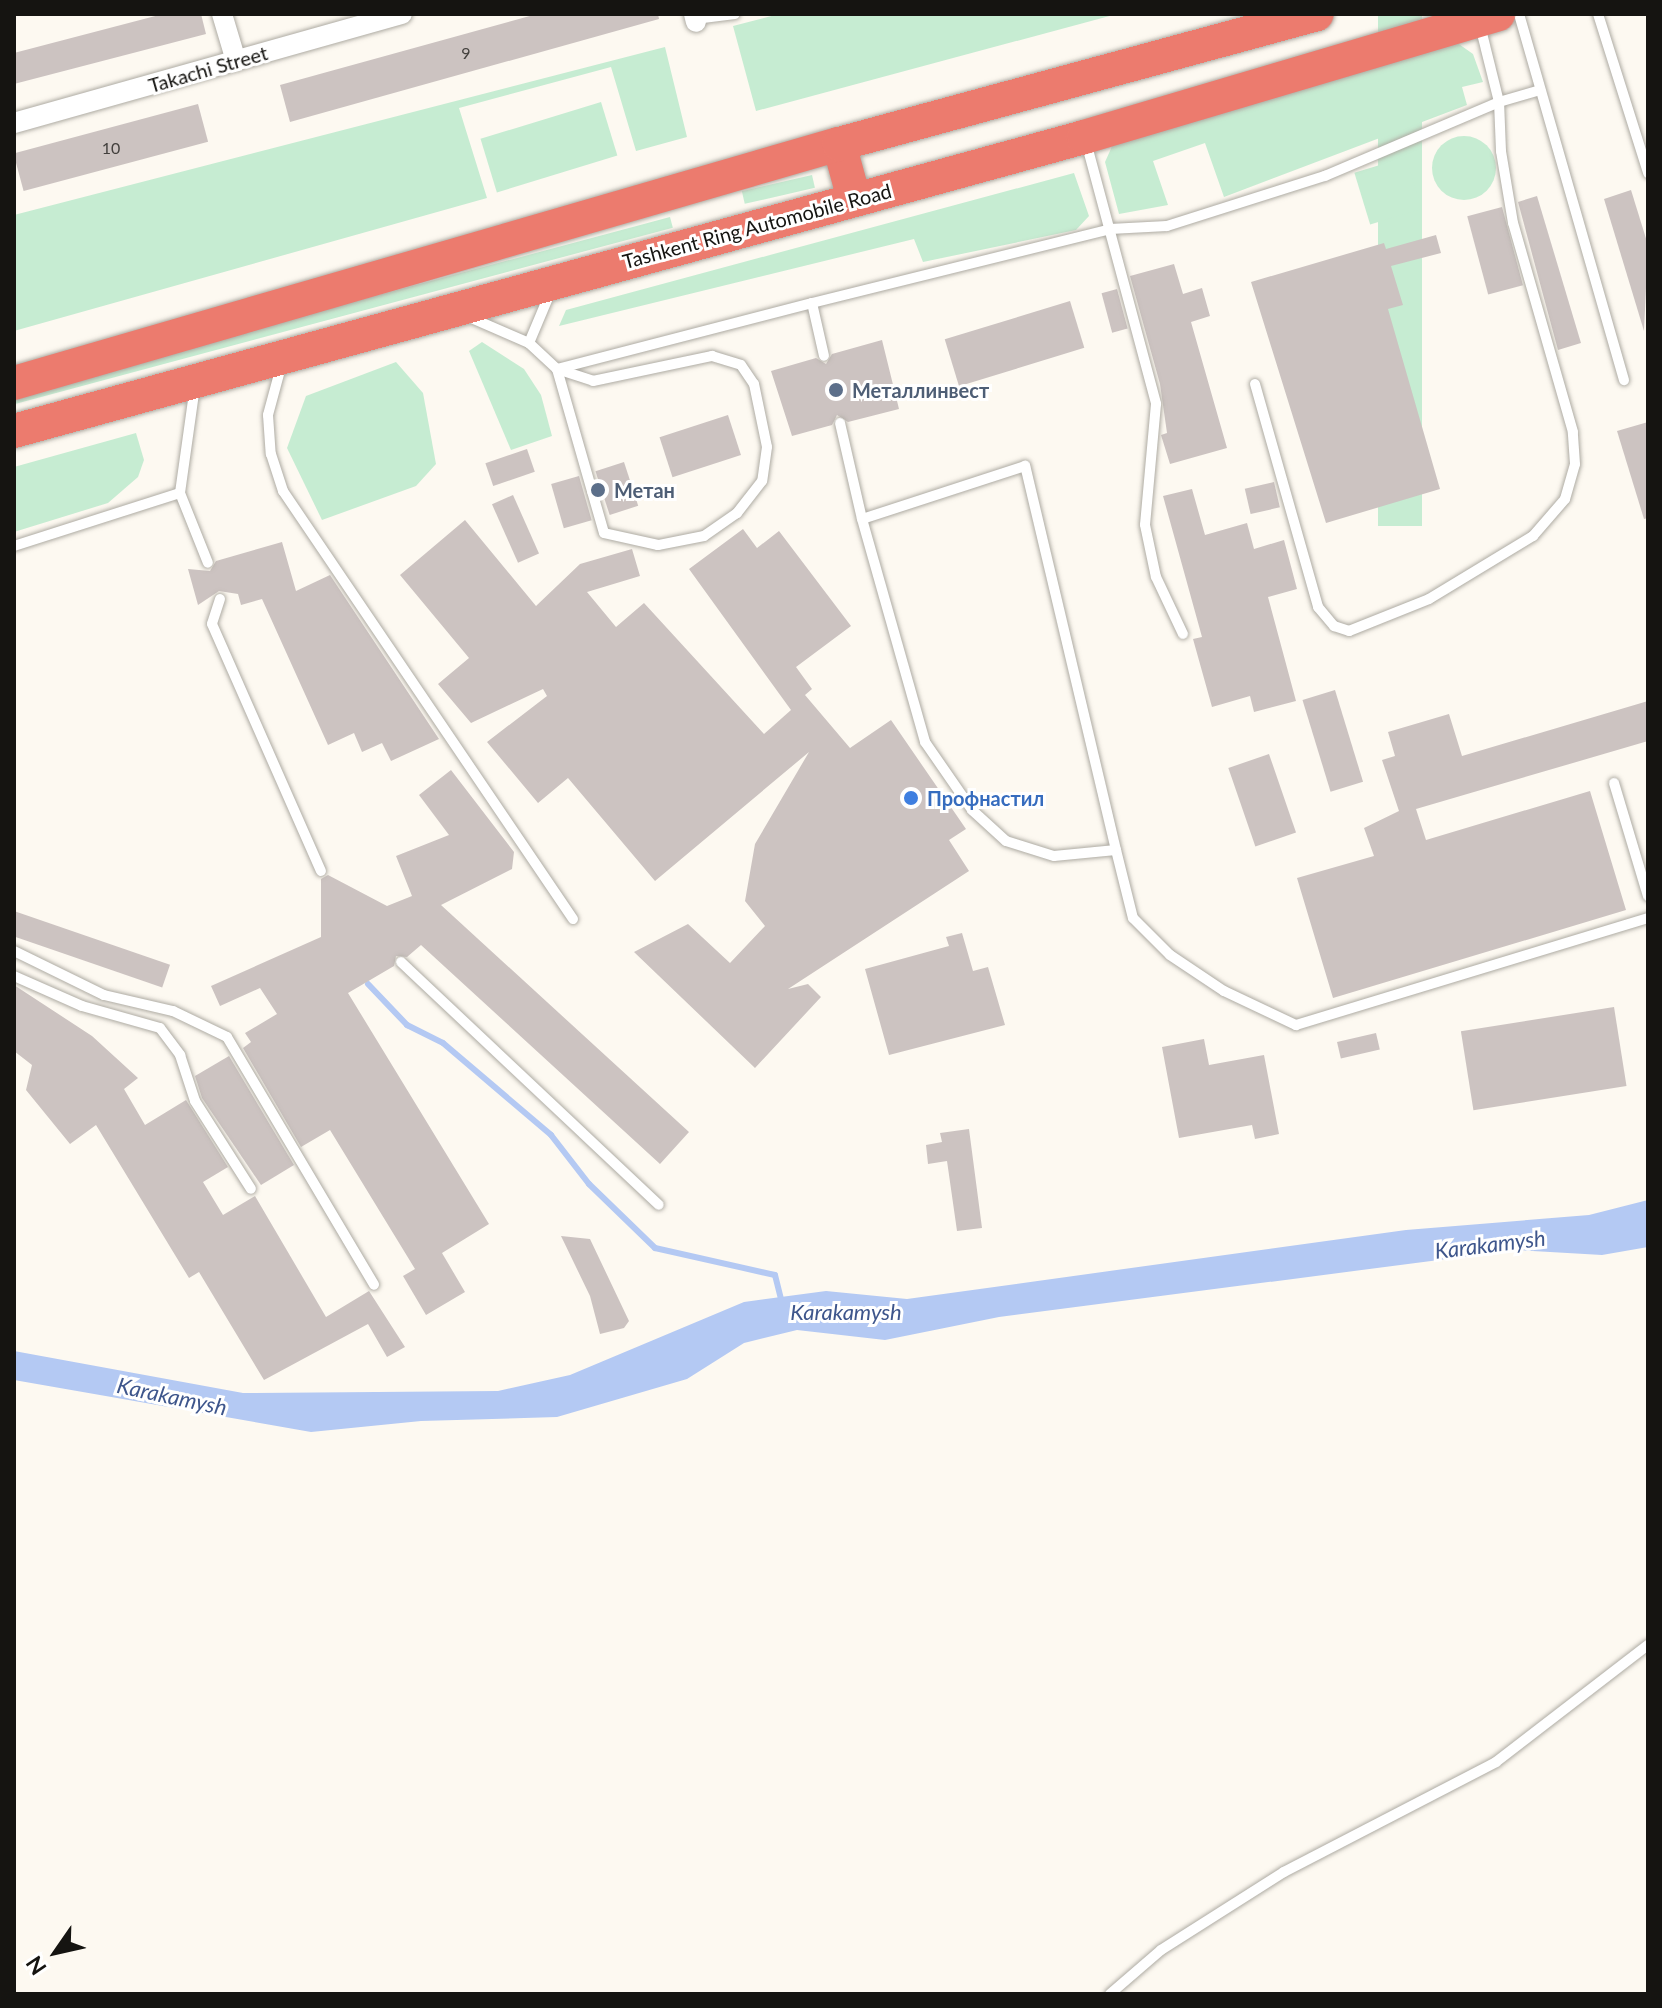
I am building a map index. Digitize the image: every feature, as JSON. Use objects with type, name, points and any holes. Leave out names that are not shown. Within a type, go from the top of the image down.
[{"type":"highway","points":[[14,383],[839,144],[1317,14]]},
{"type":"highway","name":"Tashkent Ring Automobile Road","points":[[14,431],[285,354],[1084,137],[1488,17]]},
{"type":"highway","points":[[839,144],[854,199]]},
{"type":"highway","points":[[692,186],[706,239]]},
{"type":"street","points":[[222,14],[236,61]]},
{"type":"street","name":"Takachi Street","points":[[14,123],[402,14]]},
{"type":"lane","points":[[695,18],[735,14]]},
{"type":"lane","points":[[1519,14],[1624,380]]},
{"type":"lane","points":[[1598,14],[1648,173]]},
{"type":"lane","points":[[1255,384],[1318,607],[1334,626],[1349,631],[1429,599],[1533,536],[1565,499],[1575,464],[1573,432],[1513,223],[1488,17]]},
{"type":"lane","points":[[557,369],[1110,229],[1167,226],[1325,176],[1499,102],[1540,90]]},
{"type":"lane","points":[[1084,137],[1156,404],[1144,497],[1148,538],[1156,577],[1183,634]]},
{"type":"lane","points":[[529,343],[555,281]]},
{"type":"lane","points":[[812,303],[824,356]]},
{"type":"lane","points":[[448,310],[529,343],[557,369],[593,381],[712,356],[741,365],[754,384],[767,447],[762,481],[737,513],[704,536],[658,545],[604,533],[557,369]]},
{"type":"lane","points":[[285,354],[268,415],[271,454],[283,491],[573,919]]},
{"type":"lane","points":[[196,380],[180,493],[208,563]]},
{"type":"lane","points":[[840,423],[862,519],[925,742],[972,810],[1006,841],[1054,856],[1116,850]]},
{"type":"lane","points":[[862,519],[1025,466],[1133,918],[1170,955],[1224,991],[1296,1025],[1648,918]]},
{"type":"lane","points":[[14,546],[180,493]]},
{"type":"lane","points":[[220,599],[212,624],[321,871]]},
{"type":"lane","points":[[1614,783],[1648,896]]},
{"type":"lane","points":[[14,951],[104,995],[173,1011],[227,1037],[374,1285]]},
{"type":"lane","points":[[401,962],[659,1205]]},
{"type":"lane","points":[[14,976],[82,1006],[160,1028],[180,1055],[195,1101],[251,1189]]},
{"type":"lane","points":[[1110,1994],[1161,1950],[1284,1872],[1496,1762],[1648,1645]]},
{"type":"green space","points":[[779,14],[1117,14],[756,111],[733,26]]},
{"type":"green space","points":[[1378,14],[1422,14],[1422,526],[1378,526]]},
{"type":"green space","points":[[1456,42],[1473,54],[1483,82],[1462,87],[1467,105],[1224,197],[1205,143],[1153,161],[1168,205],[1119,214],[1105,162],[1114,142]]},
{"type":"green space","points":[[665,47],[687,137],[636,151],[611,67],[459,108],[487,198],[14,331],[14,215]]},
{"type":"green space","points":[[601,102],[617,156],[497,192],[481,139]]},
{"type":"green space","points":[[1458,136],[1470,136],[1487,145],[1494,156],[1494,180],[1487,191],[1470,200],[1458,200],[1446,195],[1437,186],[1432,174],[1432,162],[1437,150],[1446,141]]},
{"type":"green space","points":[[1406,157],[1422,209],[1370,224],[1354,173]]},
{"type":"green space","points":[[1074,173],[1089,216],[1076,230],[923,262],[914,239],[559,326],[566,310]]},
{"type":"green space","points":[[812,175],[815,188],[745,204],[742,191]]},
{"type":"green space","points":[[670,217],[673,228],[14,404],[14,393]]},
{"type":"green space","points":[[482,342],[524,369],[541,395],[552,436],[511,450],[469,351]]},
{"type":"green space","points":[[396,362],[423,393],[436,464],[416,486],[322,520],[287,448],[306,396]]},
{"type":"green space","points":[[136,433],[144,460],[138,477],[108,503],[14,532],[14,467]]},
{"type":"water","name":"Karakamysh","points":[[1648,1200],[1648,1247],[1602,1255],[1516,1250],[999,1317],[885,1340],[797,1330],[744,1343],[687,1379],[557,1417],[421,1421],[311,1432],[14,1380],[14,1351],[243,1393],[498,1391],[570,1375],[744,1302],[826,1291],[907,1299],[1406,1230],[1589,1215]]},
{"type":"building","points":[[163,14],[201,14],[206,34],[14,84],[14,53]]},
{"type":"building","points":[[537,14],[658,14],[659,19],[290,122],[280,85]]},
{"type":"building","points":[[198,104],[208,142],[24,191],[14,153]]},
{"type":"building","points":[[1631,190],[1648,245],[1644,331],[1604,199]]},
{"type":"building","points":[[1537,196],[1581,343],[1558,350],[1518,202]]},
{"type":"building","points":[[1502,207],[1523,285],[1488,295],[1467,216]]},
{"type":"building","points":[[1436,235],[1441,253],[1391,266],[1403,305],[1388,309],[1440,489],[1326,523],[1251,282],[1384,243],[1386,249]]},
{"type":"building","points":[[1174,264],[1183,294],[1202,288],[1210,316],[1191,322],[1227,448],[1170,464],[1161,435],[1167,433],[1160,384],[1130,276]]},
{"type":"building","points":[[1117,289],[1128,329],[1112,333],[1102,293]]},
{"type":"building","points":[[1070,301],[1084,348],[959,386],[945,339]]},
{"type":"building","name":"Металлинвест","points":[[882,340],[899,409],[848,422],[837,415],[832,425],[792,436],[771,371],[816,358],[826,364],[832,354]]},
{"type":"building","points":[[728,415],[741,455],[673,477],[660,437]]},
{"type":"building","points":[[1648,422],[1648,518],[1644,519],[1617,431]]},
{"type":"building","points":[[527,449],[535,472],[493,486],[485,463]]},
{"type":"building","points":[[624,462],[638,506],[610,515],[595,471]]},
{"type":"building","points":[[579,476],[592,520],[564,528],[551,484]]},
{"type":"building","points":[[1274,482],[1280,507],[1251,514],[1245,489]]},
{"type":"building","points":[[1192,489],[1205,535],[1247,523],[1254,549],[1284,540],[1297,589],[1268,597],[1296,701],[1254,712],[1250,696],[1212,707],[1193,639],[1202,637],[1163,496]]},
{"type":"building","points":[[513,495],[539,553],[518,563],[492,504]]},
{"type":"building","points":[[465,520],[536,606],[580,564],[632,549],[640,576],[587,592],[616,627],[644,603],[764,734],[791,710],[689,569],[743,529],[757,548],[779,531],[851,626],[796,667],[812,689],[805,695],[850,748],[891,720],[966,829],[949,840],[969,871],[788,989],[808,984],[821,997],[755,1068],[634,952],[688,924],[730,963],[765,926],[745,901],[755,844],[809,752],[655,881],[568,778],[538,803],[487,742],[547,696],[543,689],[471,723],[438,684],[469,658],[400,575]]},
{"type":"building","points":[[282,542],[296,591],[330,575],[439,739],[391,761],[382,743],[362,752],[354,733],[328,745],[262,599],[241,605],[238,594],[219,591],[198,605],[188,569],[210,571],[216,561]]},
{"type":"building","points":[[1335,690],[1363,782],[1331,792],[1302,700]]},
{"type":"building","points":[[1648,701],[1648,741],[1416,809],[1426,840],[1590,791],[1626,910],[1333,998],[1297,878],[1374,856],[1364,828],[1399,811],[1382,760],[1395,756],[1388,732],[1449,714],[1462,756]]},
{"type":"building","points":[[1269,754],[1296,832],[1255,846],[1228,768]]},
{"type":"building","points":[[451,770],[514,852],[512,869],[441,905],[689,1132],[660,1164],[421,945],[407,957],[396,956],[394,966],[348,993],[489,1224],[442,1253],[465,1292],[426,1315],[403,1276],[415,1269],[330,1130],[301,1147],[243,1048],[251,1042],[245,1033],[277,1014],[260,988],[220,1006],[211,986],[321,937],[321,879],[328,875],[387,906],[412,896],[396,856],[449,835],[419,795]]},
{"type":"building","points":[[14,911],[170,965],[162,987],[14,936]]},
{"type":"building","points":[[962,933],[973,971],[988,967],[1005,1025],[889,1055],[865,969],[949,946],[946,937]]},
{"type":"building","points":[[14,985],[92,1036],[138,1078],[124,1089],[145,1125],[186,1100],[228,1167],[203,1182],[223,1215],[255,1196],[326,1317],[369,1291],[405,1347],[387,1357],[368,1324],[264,1380],[199,1272],[189,1278],[96,1125],[70,1144],[26,1090],[32,1065],[14,1051]]},
{"type":"building","points":[[1614,1007],[1627,1086],[1473,1110],[1461,1031]]},
{"type":"building","points":[[1376,1033],[1380,1050],[1341,1059],[1337,1042]]},
{"type":"building","points":[[1204,1039],[1209,1065],[1264,1055],[1279,1134],[1255,1139],[1252,1125],[1179,1138],[1162,1047]]},
{"type":"building","points":[[229,1056],[294,1165],[261,1185],[202,1098],[195,1076]]},
{"type":"building","points":[[969,1129],[982,1228],[957,1231],[947,1161],[928,1164],[926,1145],[942,1142],[940,1133]]},
{"type":"building","points":[[561,1236],[590,1239],[629,1321],[624,1328],[600,1334],[590,1296]]},
{"type":"waterway","name":"Karakamysh","points":[[368,984],[407,1025],[443,1043],[551,1135],[589,1184],[655,1248],[775,1275],[782,1303]]},
{"type":"place","name":"Металлинвест","points":[[836,390]]},
{"type":"place","name":"Метан","points":[[598,490]]},
{"type":"place","name":"Профнастил","points":[[911,798]]}]
